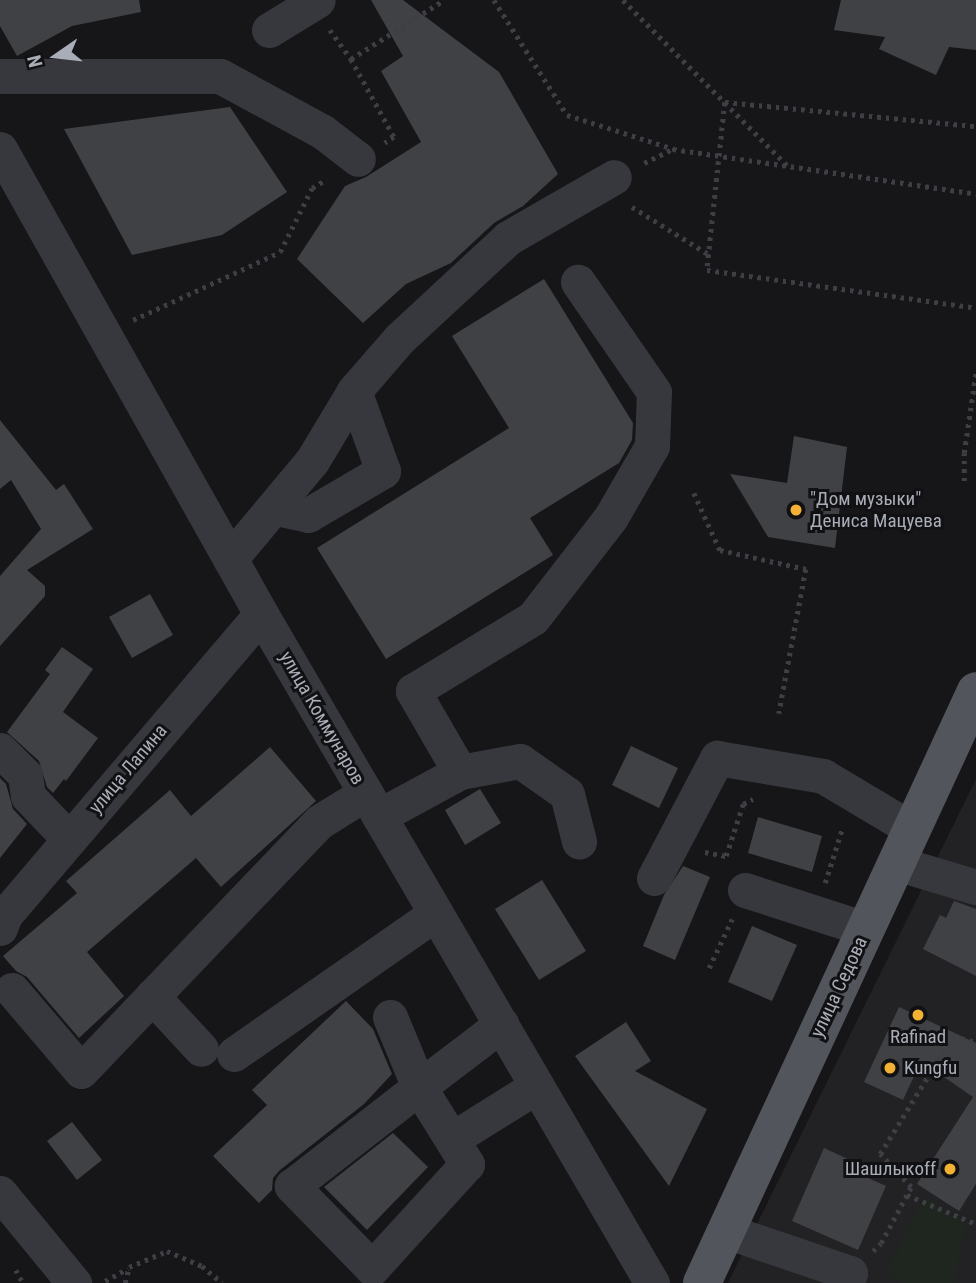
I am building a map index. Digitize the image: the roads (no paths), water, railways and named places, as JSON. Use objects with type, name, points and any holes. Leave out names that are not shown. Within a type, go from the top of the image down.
[{"type":"main road","name":"улица Седова","points":[[702,1283],[976,691]]},
{"type":"street","points":[[269,30],[315,2]]},
{"type":"street","points":[[0,76],[220,76],[323,132],[358,159]]},
{"type":"street","name":"улица Коммунаров","points":[[0,149],[261,614],[652,1283]]},
{"type":"street","points":[[230,559],[276,508],[312,461],[354,391],[399,339],[508,238],[606,182]]},
{"type":"street","points":[[460,772],[413,691],[533,618],[611,517],[652,446],[654,392],[578,282]]},
{"type":"street","points":[[276,508],[308,514],[383,471],[354,391]]},
{"type":"street","name":"улица Лапина","points":[[0,928],[5,915],[261,614]]},
{"type":"street","points":[[0,750],[25,775],[28,796],[69,839]]},
{"type":"street","points":[[654,878],[717,758],[822,776],[912,829]]},
{"type":"street","points":[[12,990],[81,1071],[319,822],[460,772],[520,761],[567,794],[579,841]]},
{"type":"street","points":[[896,863],[976,887]]},
{"type":"street","points":[[745,890],[866,929]]},
{"type":"street","points":[[152,996],[217,1051],[436,913]]},
{"type":"street","points":[[390,1017],[419,1087],[467,1164],[372,1268],[292,1186],[419,1087],[501,1024]]},
{"type":"street","points":[[452,1139],[537,1086]]},
{"type":"street","points":[[0,1193],[74,1283]]},
{"type":"street","points":[[726,1231],[848,1278]]},
{"type":"place","name":"\"Дом музыки\" Дениса Мацуева","points":[[796,510]]},
{"type":"place","name":"Rafinad","points":[[918,1015]]},
{"type":"place","name":"Kungfu","points":[[890,1068]]},
{"type":"place","name":"Шашлыкoff","points":[[950,1169]]}]
